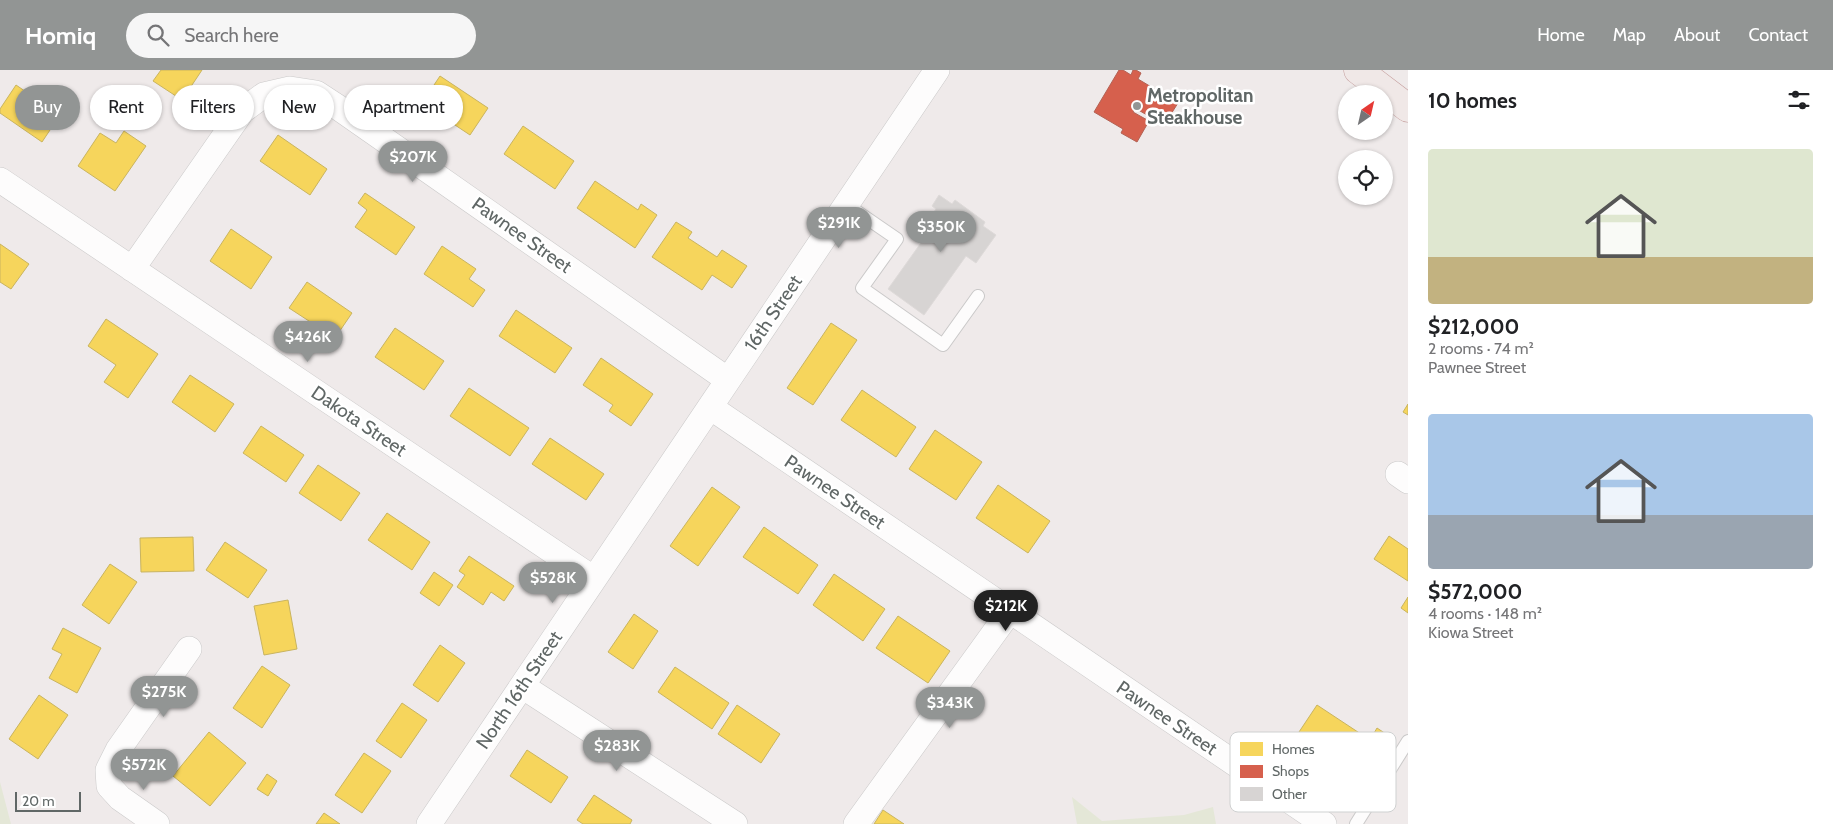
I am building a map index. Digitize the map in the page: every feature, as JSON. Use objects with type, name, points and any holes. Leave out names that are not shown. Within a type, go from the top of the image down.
[{"type":"highway","points":[[1358,70],[1408,108]]},
{"type":"street","name":"16th Street","points":[[710,407],[937,70]]},
{"type":"street","name":"Pawnee Street","points":[[132,268],[242,111],[264,95],[290,89],[316,94],[347,113],[728,380]]},
{"type":"street","name":"Dakota Street","points":[[0,180],[594,579]]},
{"type":"street","name":"Pawnee Street","points":[[710,407],[1230,760]]},
{"type":"street","name":"North 16th Street","points":[[429,824],[710,407]]},
{"type":"street","points":[[856,824],[1010,611]]},
{"type":"street","points":[[157,824],[120,798],[109,786],[108,770],[118,750],[189,649]]},
{"type":"street","points":[[522,686],[734,824]]},
{"type":"street","name":"Pawnee Street","points":[[1306,812],[1324,824]]},
{"type":"lane","points":[[846,204],[897,239],[862,288],[935,339],[943,344],[978,296]]},
{"type":"lane","points":[[1396,760],[1408,741]]},
{"type":"lane","points":[[1356,824],[1364,812]]},
{"type":"green space","points":[[0,782],[11,824],[0,824]]},
{"type":"green space","points":[[1072,797],[1102,821],[1184,815],[1213,807],[1216,824],[1077,824]]},
{"type":"building: Homes","points":[[161,70],[202,70],[192,85],[172,85],[172,93],[162,85],[153,81]]},
{"type":"building: Homes","points":[[440,76],[454,85],[434,85]]},
{"type":"building: Homes","points":[[15,86],[15,123],[0,113],[0,109]]},
{"type":"building: Homes","points":[[463,91],[488,108],[470,135],[462,130]]},
{"type":"building: Homes","points":[[523,126],[574,161],[555,189],[504,154]]},
{"type":"building: Homes","points":[[25,130],[50,130],[42,142]]},
{"type":"building: Homes","points":[[124,131],[146,146],[115,191],[78,166],[100,133],[116,143]]},
{"type":"building: Homes","points":[[278,135],[327,169],[310,195],[260,161]]},
{"type":"building: Homes","points":[[595,181],[638,210],[641,204],[657,215],[635,248],[577,208]]},
{"type":"building: Homes","points":[[365,193],[415,227],[396,255],[355,227],[367,210],[358,203]]},
{"type":"building: Homes","points":[[676,222],[692,232],[688,238],[717,257],[722,250],[747,266],[732,288],[712,275],[702,290],[652,257]]},
{"type":"building: Homes","points":[[231,229],[272,257],[251,289],[210,261]]},
{"type":"building: Homes","points":[[0,244],[29,264],[11,289],[0,282]]},
{"type":"building: Homes","points":[[442,246],[476,269],[469,279],[485,290],[473,307],[424,274]]},
{"type":"building: Homes","points":[[307,282],[352,313],[335,338],[289,308]]},
{"type":"building: Homes","points":[[516,310],[572,348],[555,373],[499,336]]},
{"type":"building: Homes","points":[[106,319],[158,354],[128,398],[104,382],[116,365],[88,346]]},
{"type":"building: Homes","points":[[831,323],[857,340],[813,405],[787,388]]},
{"type":"building: Homes","points":[[395,328],[444,361],[424,390],[375,357]]},
{"type":"building: Homes","points":[[601,358],[653,394],[631,426],[609,411],[613,405],[583,385]]},
{"type":"building: Homes","points":[[190,375],[234,404],[215,432],[172,402]]},
{"type":"building: Homes","points":[[469,388],[529,428],[510,456],[450,416]]},
{"type":"building: Homes","points":[[862,390],[916,427],[896,457],[841,420]]},
{"type":"building: Homes","points":[[1408,404],[1408,415],[1403,412]]},
{"type":"building: Homes","points":[[261,426],[304,455],[286,482],[243,453]]},
{"type":"building: Homes","points":[[935,430],[982,462],[956,500],[909,469]]},
{"type":"building: Homes","points":[[550,438],[604,474],[586,500],[532,464]]},
{"type":"building: Homes","points":[[318,465],[360,493],[341,521],[299,493]]},
{"type":"building: Homes","points":[[998,485],[1050,521],[1028,553],[976,518]]},
{"type":"building: Homes","points":[[712,487],[740,507],[698,566],[670,546]]},
{"type":"building: Homes","points":[[387,513],[430,542],[412,570],[368,540]]},
{"type":"building: Homes","points":[[764,527],[818,565],[798,594],[743,557]]},
{"type":"building: Homes","points":[[1389,536],[1408,549],[1408,581],[1374,559]]},
{"type":"building: Homes","points":[[193,537],[194,571],[141,572],[140,538]]},
{"type":"building: Homes","points":[[225,542],[267,570],[248,598],[206,570]]},
{"type":"building: Homes","points":[[469,556],[514,586],[504,601],[491,592],[483,605],[457,587],[465,575],[459,571]]},
{"type":"building: Homes","points":[[110,564],[137,582],[109,624],[82,605]]},
{"type":"building: Homes","points":[[434,572],[453,585],[439,606],[420,593]]},
{"type":"building: Homes","points":[[834,574],[885,609],[863,641],[813,605]]},
{"type":"building: Homes","points":[[1408,597],[1408,613],[1401,608]]},
{"type":"building: Homes","points":[[288,600],[297,649],[264,655],[254,606]]},
{"type":"building: Homes","points":[[634,614],[658,631],[633,669],[608,652]]},
{"type":"building: Homes","points":[[898,616],[950,651],[928,683],[876,648]]},
{"type":"building: Homes","points":[[63,628],[101,648],[77,693],[49,678],[62,654],[52,649]]},
{"type":"building: Homes","points":[[440,645],[465,663],[438,702],[413,685]]},
{"type":"building: Homes","points":[[262,666],[290,685],[262,728],[233,708]]},
{"type":"building: Homes","points":[[675,667],[729,703],[712,729],[658,692]]},
{"type":"building: Homes","points":[[39,695],[68,715],[38,759],[9,739]]},
{"type":"building: Homes","points":[[402,703],[427,720],[401,758],[376,741]]},
{"type":"building: Homes","points":[[737,705],[780,734],[761,763],[718,734]]},
{"type":"building: Homes","points":[[1317,705],[1358,732],[1299,732]]},
{"type":"building: Homes","points":[[1377,728],[1383,732],[1375,732]]},
{"type":"building: Homes","points":[[209,732],[246,763],[210,806],[173,776]]},
{"type":"building: Homes","points":[[527,750],[568,777],[551,803],[510,776]]},
{"type":"building: Homes","points":[[364,753],[391,771],[362,813],[335,795]]},
{"type":"building: Homes","points":[[267,774],[277,781],[268,796],[257,789]]},
{"type":"building: Homes","points":[[594,795],[632,820],[630,824],[583,824],[577,820]]},
{"type":"building: Homes","points":[[883,810],[904,824],[874,824]]},
{"type":"building: Homes","points":[[324,813],[340,824],[316,824]]},
{"type":"building: Shops","name":"Metropolitan Steakhouse","points":[[1119,70],[1123,70],[1131,75],[1133,70],[1136,70],[1141,73],[1138,79],[1178,103],[1164,125],[1135,108],[1133,112],[1149,121],[1137,142],[1121,133],[1123,129],[1094,112]]},
{"type":"building: Other","points":[[939,195],[952,204],[955,200],[985,222],[983,226],[996,235],[976,263],[966,256],[924,315],[888,289],[928,233],[922,229],[936,209],[932,206]]},
{"type":"place","name":"Metropolitan Steakhouse","points":[[1137,106]]}]
